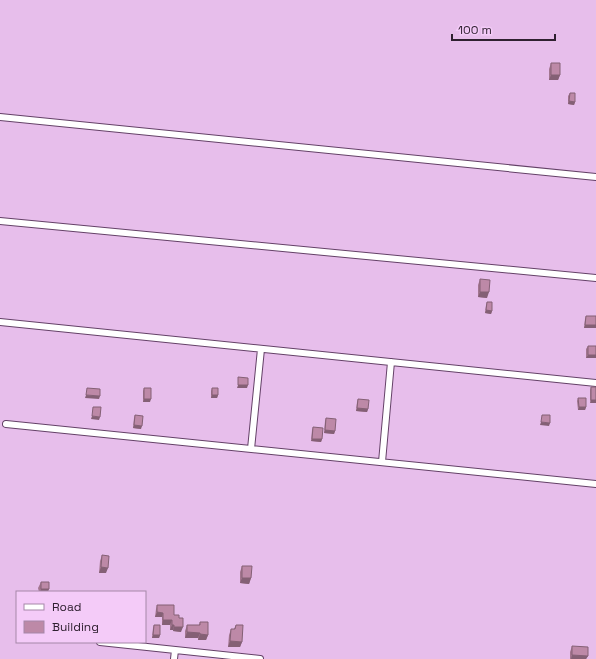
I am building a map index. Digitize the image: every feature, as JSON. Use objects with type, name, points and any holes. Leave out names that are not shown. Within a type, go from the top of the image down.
[{"type":"street","points":[[0,117],[596,177]]},
{"type":"street","points":[[0,221],[596,278]]},
{"type":"street","points":[[0,322],[596,383]]},
{"type":"street","points":[[251,449],[261,349]]},
{"type":"street","points":[[382,462],[391,362]]},
{"type":"street","points":[[6,424],[596,484]]},
{"type":"street","points":[[109,643],[260,659]]},
{"type":"street","points":[[174,650],[174,659]]},
{"type":"building","points":[[551,63],[560,63],[560,75],[551,75]]},
{"type":"building","points":[[570,93],[575,93],[575,102],[569,101]]},
{"type":"building","points":[[480,279],[490,280],[489,292],[480,292]]},
{"type":"building","points":[[487,302],[492,302],[492,311],[486,310]]},
{"type":"building","points":[[586,316],[596,316],[596,325],[585,325]]},
{"type":"building","points":[[588,346],[596,346],[596,355],[588,355]]},
{"type":"building","points":[[238,377],[248,378],[248,385],[238,385]]},
{"type":"building","points":[[591,387],[596,387],[596,400],[591,400]]},
{"type":"building","points":[[87,388],[100,389],[100,396],[86,395]]},
{"type":"building","points":[[144,388],[151,388],[151,399],[144,399]]},
{"type":"building","points":[[212,388],[218,388],[218,395],[212,395]]},
{"type":"building","points":[[578,398],[586,398],[586,407],[579,407]]},
{"type":"building","points":[[358,399],[369,400],[368,409],[357,408]]},
{"type":"building","points":[[93,407],[101,407],[100,417],[92,416]]},
{"type":"building","points":[[135,415],[143,416],[142,426],[134,425]]},
{"type":"building","points":[[542,415],[550,415],[550,423],[541,422]]},
{"type":"building","points":[[326,418],[336,419],[335,431],[325,430]]},
{"type":"building","points":[[313,427],[323,428],[322,439],[312,439]]},
{"type":"building","points":[[102,555],[109,556],[108,568],[101,567]]},
{"type":"building","points":[[242,566],[252,566],[251,578],[242,578]]},
{"type":"building","points":[[41,582],[49,582],[49,589],[41,589]]},
{"type":"building","points":[[157,605],[174,605],[174,615],[179,615],[179,618],[183,618],[183,627],[174,627],[174,625],[172,625],[172,620],[163,620],[163,613],[157,612]]},
{"type":"building","points":[[200,622],[208,622],[208,635],[187,632],[187,625],[200,625]]},
{"type":"building","points":[[154,625],[160,625],[160,635],[153,635]]},
{"type":"building","points":[[236,625],[243,625],[242,642],[230,641],[231,629],[235,629]]},
{"type":"building","points":[[572,646],[588,647],[588,656],[572,655]]}]
